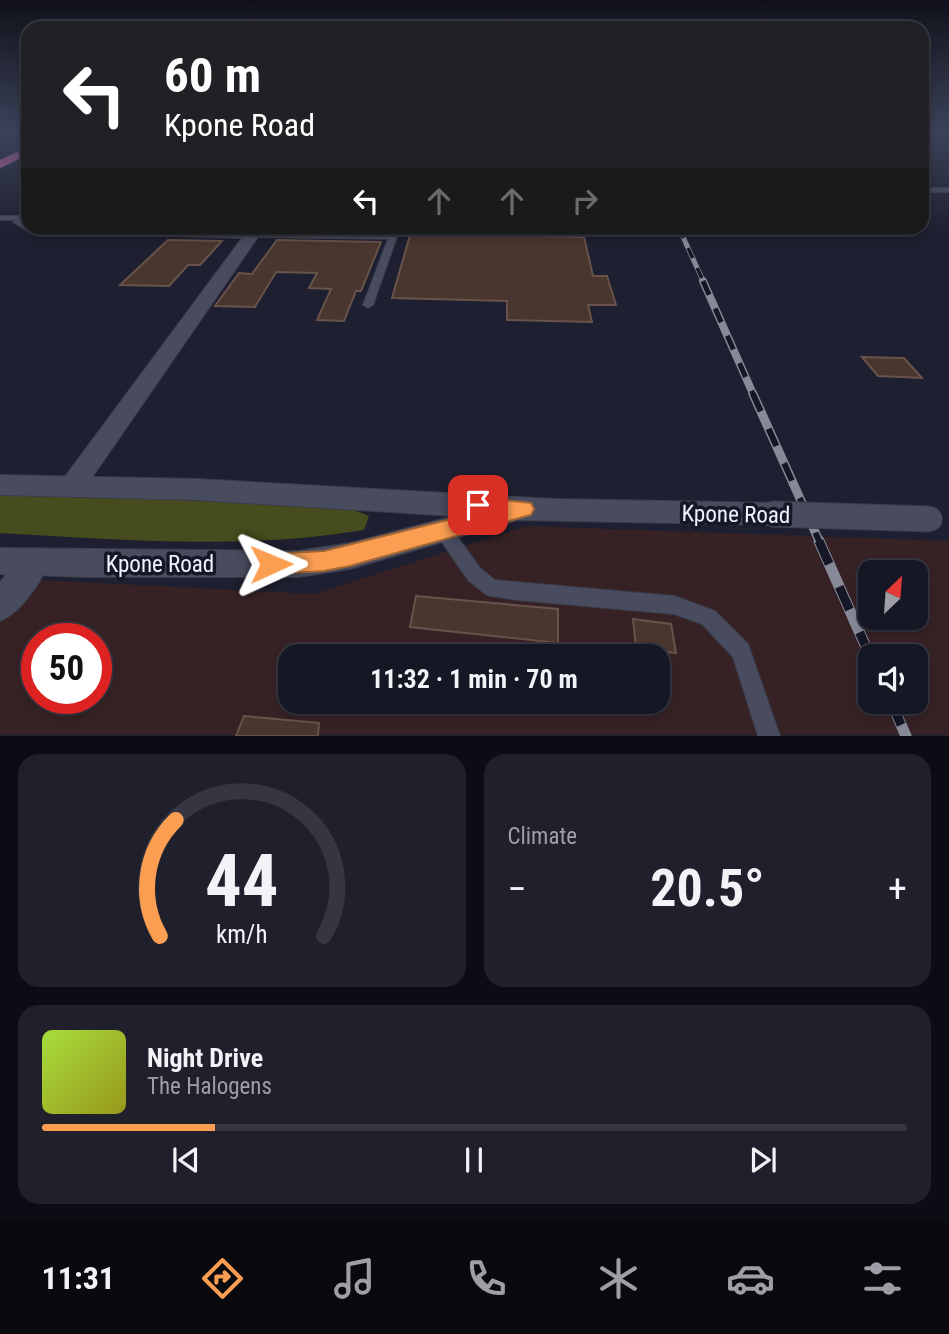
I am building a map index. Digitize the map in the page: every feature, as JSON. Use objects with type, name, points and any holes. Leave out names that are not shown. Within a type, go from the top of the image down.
[{"type":"highway","points":[[0,176],[21,166]]},
{"type":"main road","points":[[73,485],[252,235]]},
{"type":"main road","name":"Kpone Road","points":[[0,485],[73,485],[409,500],[523,509],[940,519]]},
{"type":"main road","name":"Kpone Road","points":[[0,561],[34,564],[298,564],[350,556],[523,509]]},
{"type":"main road","points":[[0,606],[34,564]]},
{"type":"lane","points":[[929,190],[949,190]]},
{"type":"lane","points":[[0,218],[21,220]]},
{"type":"lane","points":[[368,305],[393,235]]},
{"type":"lane","points":[[443,530],[474,574],[491,588],[674,605],[708,617],[741,651],[769,736]]},
{"type":"shaded area","points":[[527,526],[949,541],[949,735],[0,735],[0,578],[314,594]]},
{"type":"green space","points":[[0,490],[309,503],[357,511],[369,516],[364,530],[274,540],[182,542],[0,533]]},
{"type":"building","points":[[410,235],[529,235],[584,237],[593,276],[607,276],[616,305],[588,305],[592,322],[507,320],[507,301],[392,298]]},
{"type":"building","points":[[168,240],[222,241],[200,265],[188,265],[169,286],[120,285]]},
{"type":"building","points":[[277,240],[381,242],[361,291],[356,291],[344,321],[317,320],[331,289],[309,288],[317,273],[276,272],[255,307],[215,306],[239,273],[252,274]]},
{"type":"building","points":[[862,357],[904,358],[922,378],[878,376]]},
{"type":"building","points":[[416,596],[558,609],[558,643],[410,627]]},
{"type":"building","points":[[633,619],[671,624],[676,653],[670,652],[670,644],[636,644]]},
{"type":"building","points":[[244,716],[319,723],[318,736],[236,736]]},
{"type":"railway","points":[[682,235],[704,283]]},
{"type":"railway","points":[[703,281],[754,396]]},
{"type":"railway","points":[[753,394],[820,543]]},
{"type":"railway","points":[[819,541],[865,644]]},
{"type":"railway","points":[[896,714],[906,736]]},
{"type":"route","points":[[271,564],[298,564],[350,556],[523,509],[478,505]]}]
